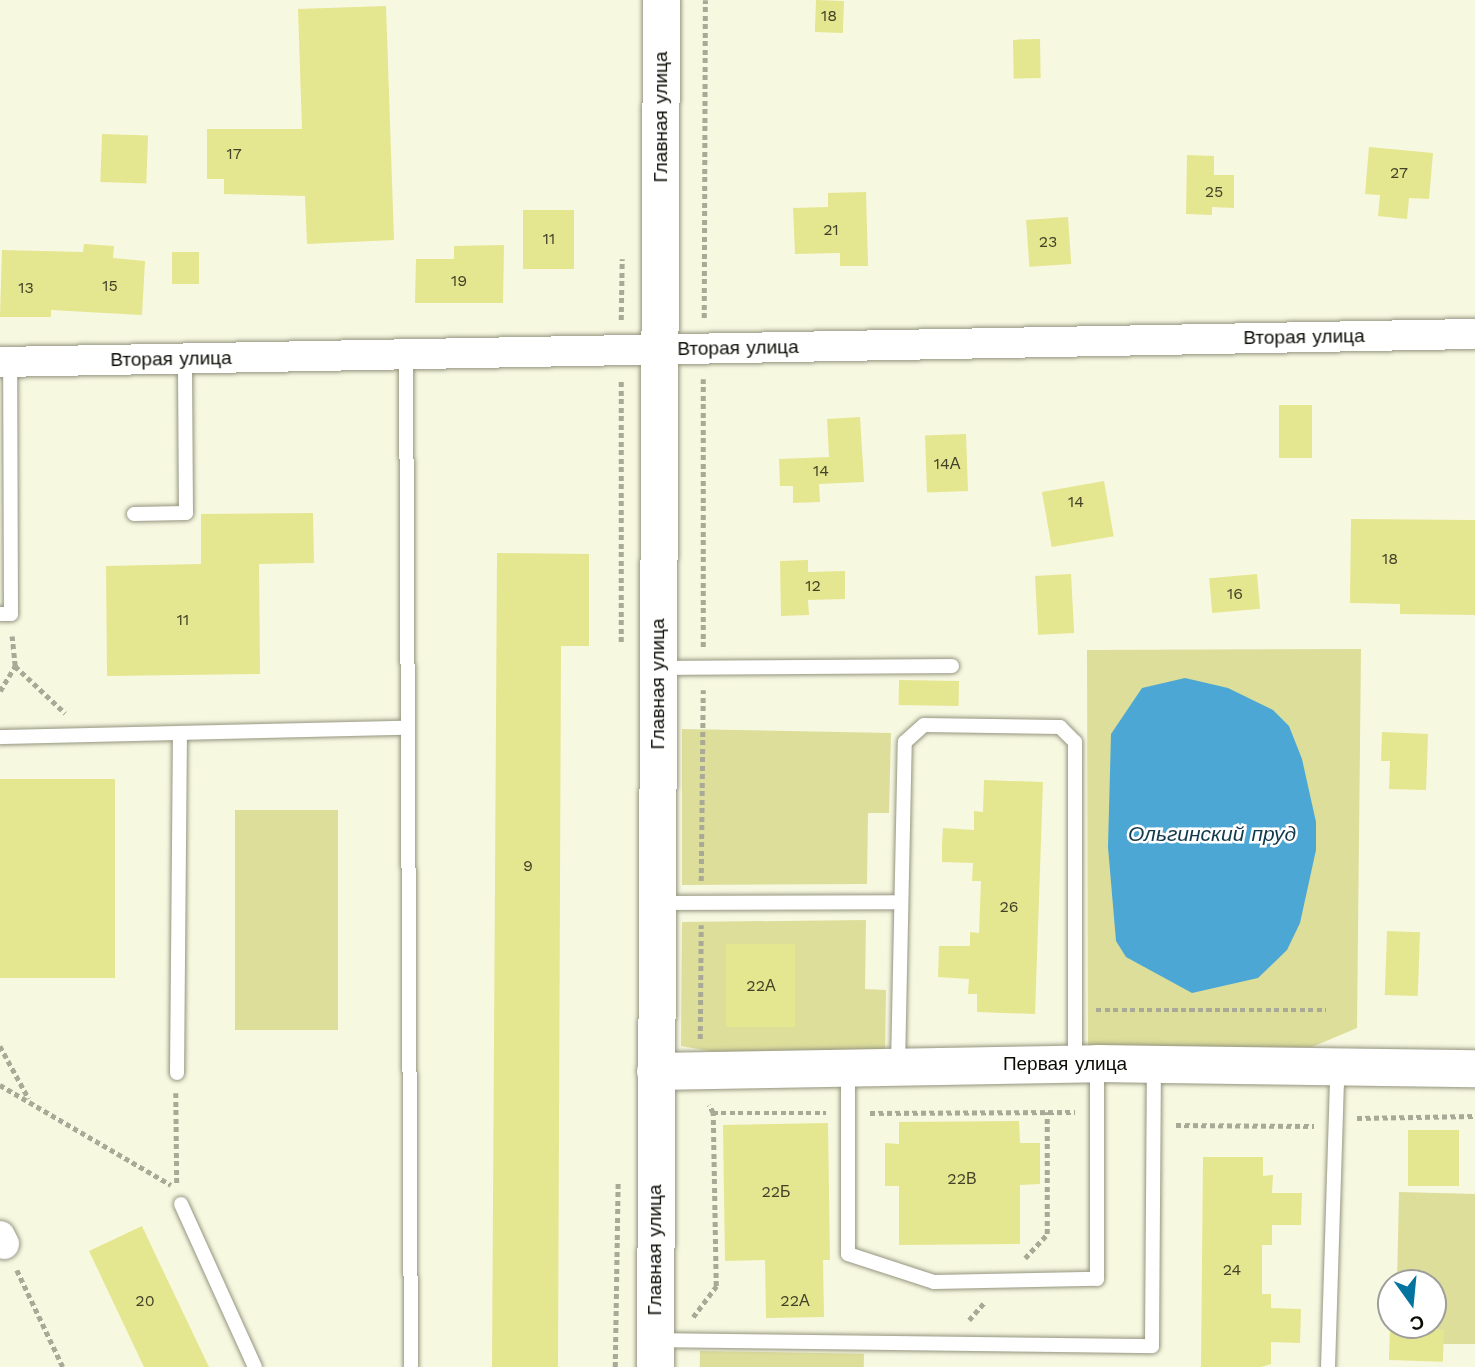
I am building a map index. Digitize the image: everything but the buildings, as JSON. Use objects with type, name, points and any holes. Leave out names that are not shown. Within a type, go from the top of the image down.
[{"type":"street","name":"Главная улица","points":[[655,1354],[661,0]]},
{"type":"street","name":"Вторая улица","points":[[5,362],[1475,334]]},
{"type":"street","name":"Первая улица","points":[[655,1070],[1086,1064],[1475,1068]]},
{"type":"lane","points":[[406,355],[411,1367]]},
{"type":"lane","points":[[135,514],[186,513],[185,359]]},
{"type":"lane","points":[[5,362],[5,614]]},
{"type":"lane","points":[[658,668],[952,666]]},
{"type":"lane","points":[[848,1068],[848,1254],[934,1282],[1097,1279],[1086,1064],[1075,1010],[1075,741],[1060,727],[925,725],[905,742],[898,1066]]},
{"type":"lane","points":[[0,737],[408,728]]},
{"type":"lane","points":[[177,1073],[180,733]]},
{"type":"lane","points":[[656,903],[901,902]]},
{"type":"lane","points":[[655,1354],[947,1344],[1152,1346],[1154,1064]]},
{"type":"lane","points":[[1328,1367],[1337,1085],[1333,1066]]},
{"type":"lane","points":[[181,1204],[255,1367]]},
{"type":"path","points":[[5,614],[15,666],[88,735]]},
{"type":"path","points":[[0,691],[15,666]]},
{"type":"path","points":[[1075,1010],[1326,1010]]},
{"type":"path","points":[[0,1046],[29,1099]]},
{"type":"path","points":[[0,1085],[29,1099],[177,1189],[177,1073]]},
{"type":"path","points":[[947,1344],[1047,1234],[1047,1112]]},
{"type":"path","points":[[2,1240],[63,1367]]},
{"type":"green space","points":[[1361,649],[1357,1028],[1312,1047],[1088,1049],[1087,650]]},
{"type":"green space","points":[[682,729],[891,733],[889,813],[868,813],[867,884],[682,885]]},
{"type":"green space","points":[[235,810],[338,810],[338,1030],[235,1030]]},
{"type":"green space","points":[[866,920],[865,989],[886,990],[885,1052],[720,1053],[681,1046],[682,922]]},
{"type":"green space","points":[[1399,1192],[1475,1194],[1475,1344],[1443,1344],[1443,1339],[1447,1339],[1447,1269],[1397,1269]]},
{"type":"green space","points":[[700,1351],[864,1354],[864,1367],[700,1367]]},
{"type":"water","name":"Ольгинский пруд","points":[[1185,678],[1228,688],[1273,710],[1289,726],[1302,759],[1316,822],[1316,850],[1300,923],[1287,950],[1258,978],[1192,993],[1126,957],[1116,941],[1108,847],[1111,734],[1142,688]]}]
